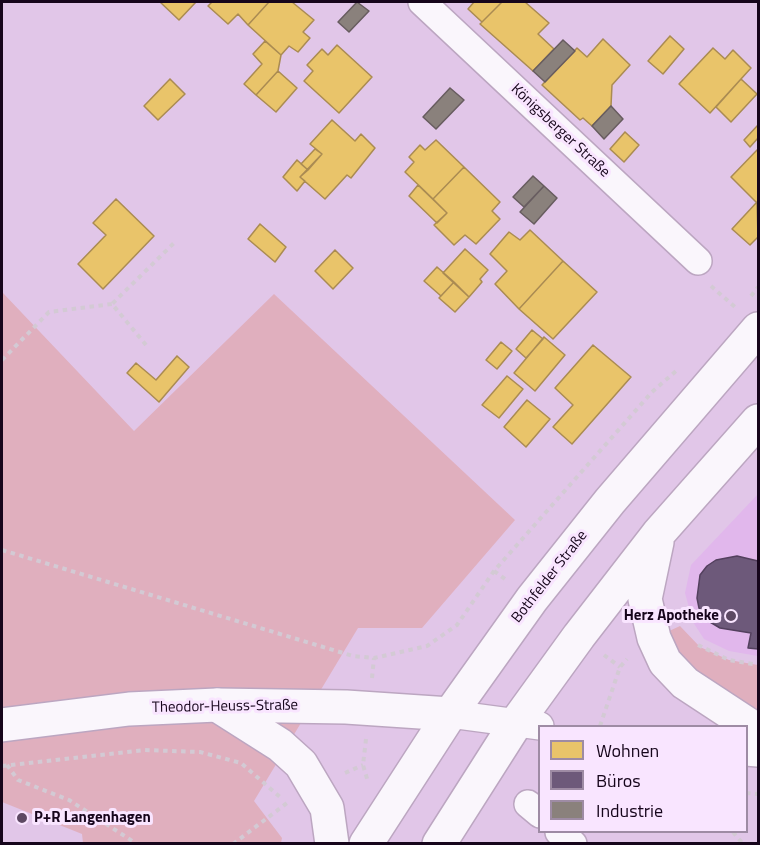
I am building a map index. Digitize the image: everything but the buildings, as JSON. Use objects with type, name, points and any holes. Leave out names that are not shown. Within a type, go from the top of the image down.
[{"type":"main road","name":"Bothfelder Straße","points":[[366,843],[450,714],[532,599],[610,501],[748,314]]},
{"type":"main road","points":[[439,843],[528,725],[579,636],[658,534],[759,421]]},
{"type":"main road","points":[[658,534],[645,599],[654,638],[665,662],[685,683],[759,731]]},
{"type":"main road","name":"Theodor-Heuss-Straße","points":[[2,725],[129,709],[217,705],[346,707],[450,714]]},
{"type":"main road","points":[[217,705],[280,745],[301,764],[327,808],[332,843]]},
{"type":"street","name":"Königsberger Straße","points":[[422,2],[698,261]]},
{"type":"street","points":[[450,714],[528,725]]},
{"type":"street","points":[[561,833],[573,843]]},
{"type":"path","points":[[2,360],[49,312],[112,304],[176,241]]},
{"type":"path","points":[[698,261],[713,289],[748,314],[759,287]]},
{"type":"path","points":[[112,304],[146,345]]},
{"type":"path","points":[[2,550],[352,656],[374,658],[427,646],[457,625],[494,571],[652,392],[684,363]]},
{"type":"path","points":[[693,640],[700,647],[729,660],[759,665]]},
{"type":"path","points":[[600,725],[620,667]]},
{"type":"path","points":[[4,765],[145,750],[200,752],[241,763],[287,803],[233,843]]},
{"type":"path","points":[[4,765],[18,780],[69,800],[137,843]]},
{"type":"path","points":[[749,843],[759,843]]},
{"type":"shaded area","points":[[3,293],[134,431],[274,294],[515,520],[422,628],[358,628],[254,801],[282,838],[281,843],[83,843],[82,834],[2,802]]},
{"type":"shaded area","points":[[758,494],[758,656],[729,651],[704,639],[693,622],[685,593],[691,565]]},
{"type":"shaded area","points":[[680,626],[700,647],[729,660],[758,665],[758,731],[654,638]]},
{"type":"place","name":"Herz Apotheke","points":[[731,616]]},
{"type":"place","name":"P+R Langenhagen","points":[[22,818]]}]
